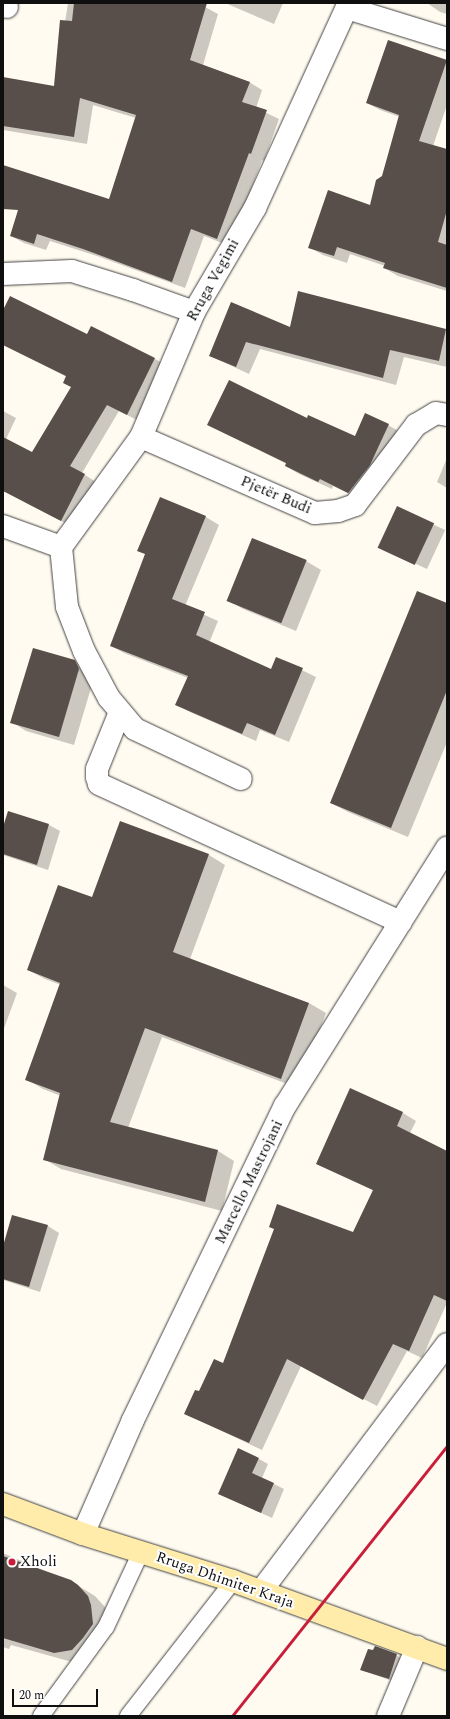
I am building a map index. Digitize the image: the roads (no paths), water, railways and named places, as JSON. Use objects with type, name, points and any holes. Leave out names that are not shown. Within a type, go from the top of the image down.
[{"type":"street","points":[[348,6],[447,39]]},
{"type":"street","name":"Rruga Vegimi","points":[[61,547],[141,437],[194,312],[255,208],[348,6]]},
{"type":"street","points":[[3,274],[72,271],[133,290],[194,312]]},
{"type":"street","name":"Pjetër Budi","points":[[141,437],[315,513],[338,511],[355,505],[416,425],[436,413],[447,415]]},
{"type":"street","points":[[3,526],[61,547],[67,607],[84,651],[109,698],[135,730],[241,779]]},
{"type":"street","points":[[120,712],[97,769],[97,777],[100,784],[401,922]]},
{"type":"street","name":"Marcello Mastrojani","points":[[83,1534],[133,1420],[285,1106],[447,848]]},
{"type":"street","points":[[261,1591],[447,1344]]},
{"type":"street","name":"Rruga Dhimiter Kraja","points":[[3,1504],[83,1534],[233,1581],[447,1659]]},
{"type":"street","points":[[388,1716],[417,1648]]},
{"type":"lane","points":[[41,1716],[106,1628],[141,1552]]},
{"type":"lane","points":[[128,1716],[233,1581]]},
{"type":"railway","points":[[232,1716],[447,1446]]},
{"type":"place","name":"Xholi","points":[[12,1562]]}]
